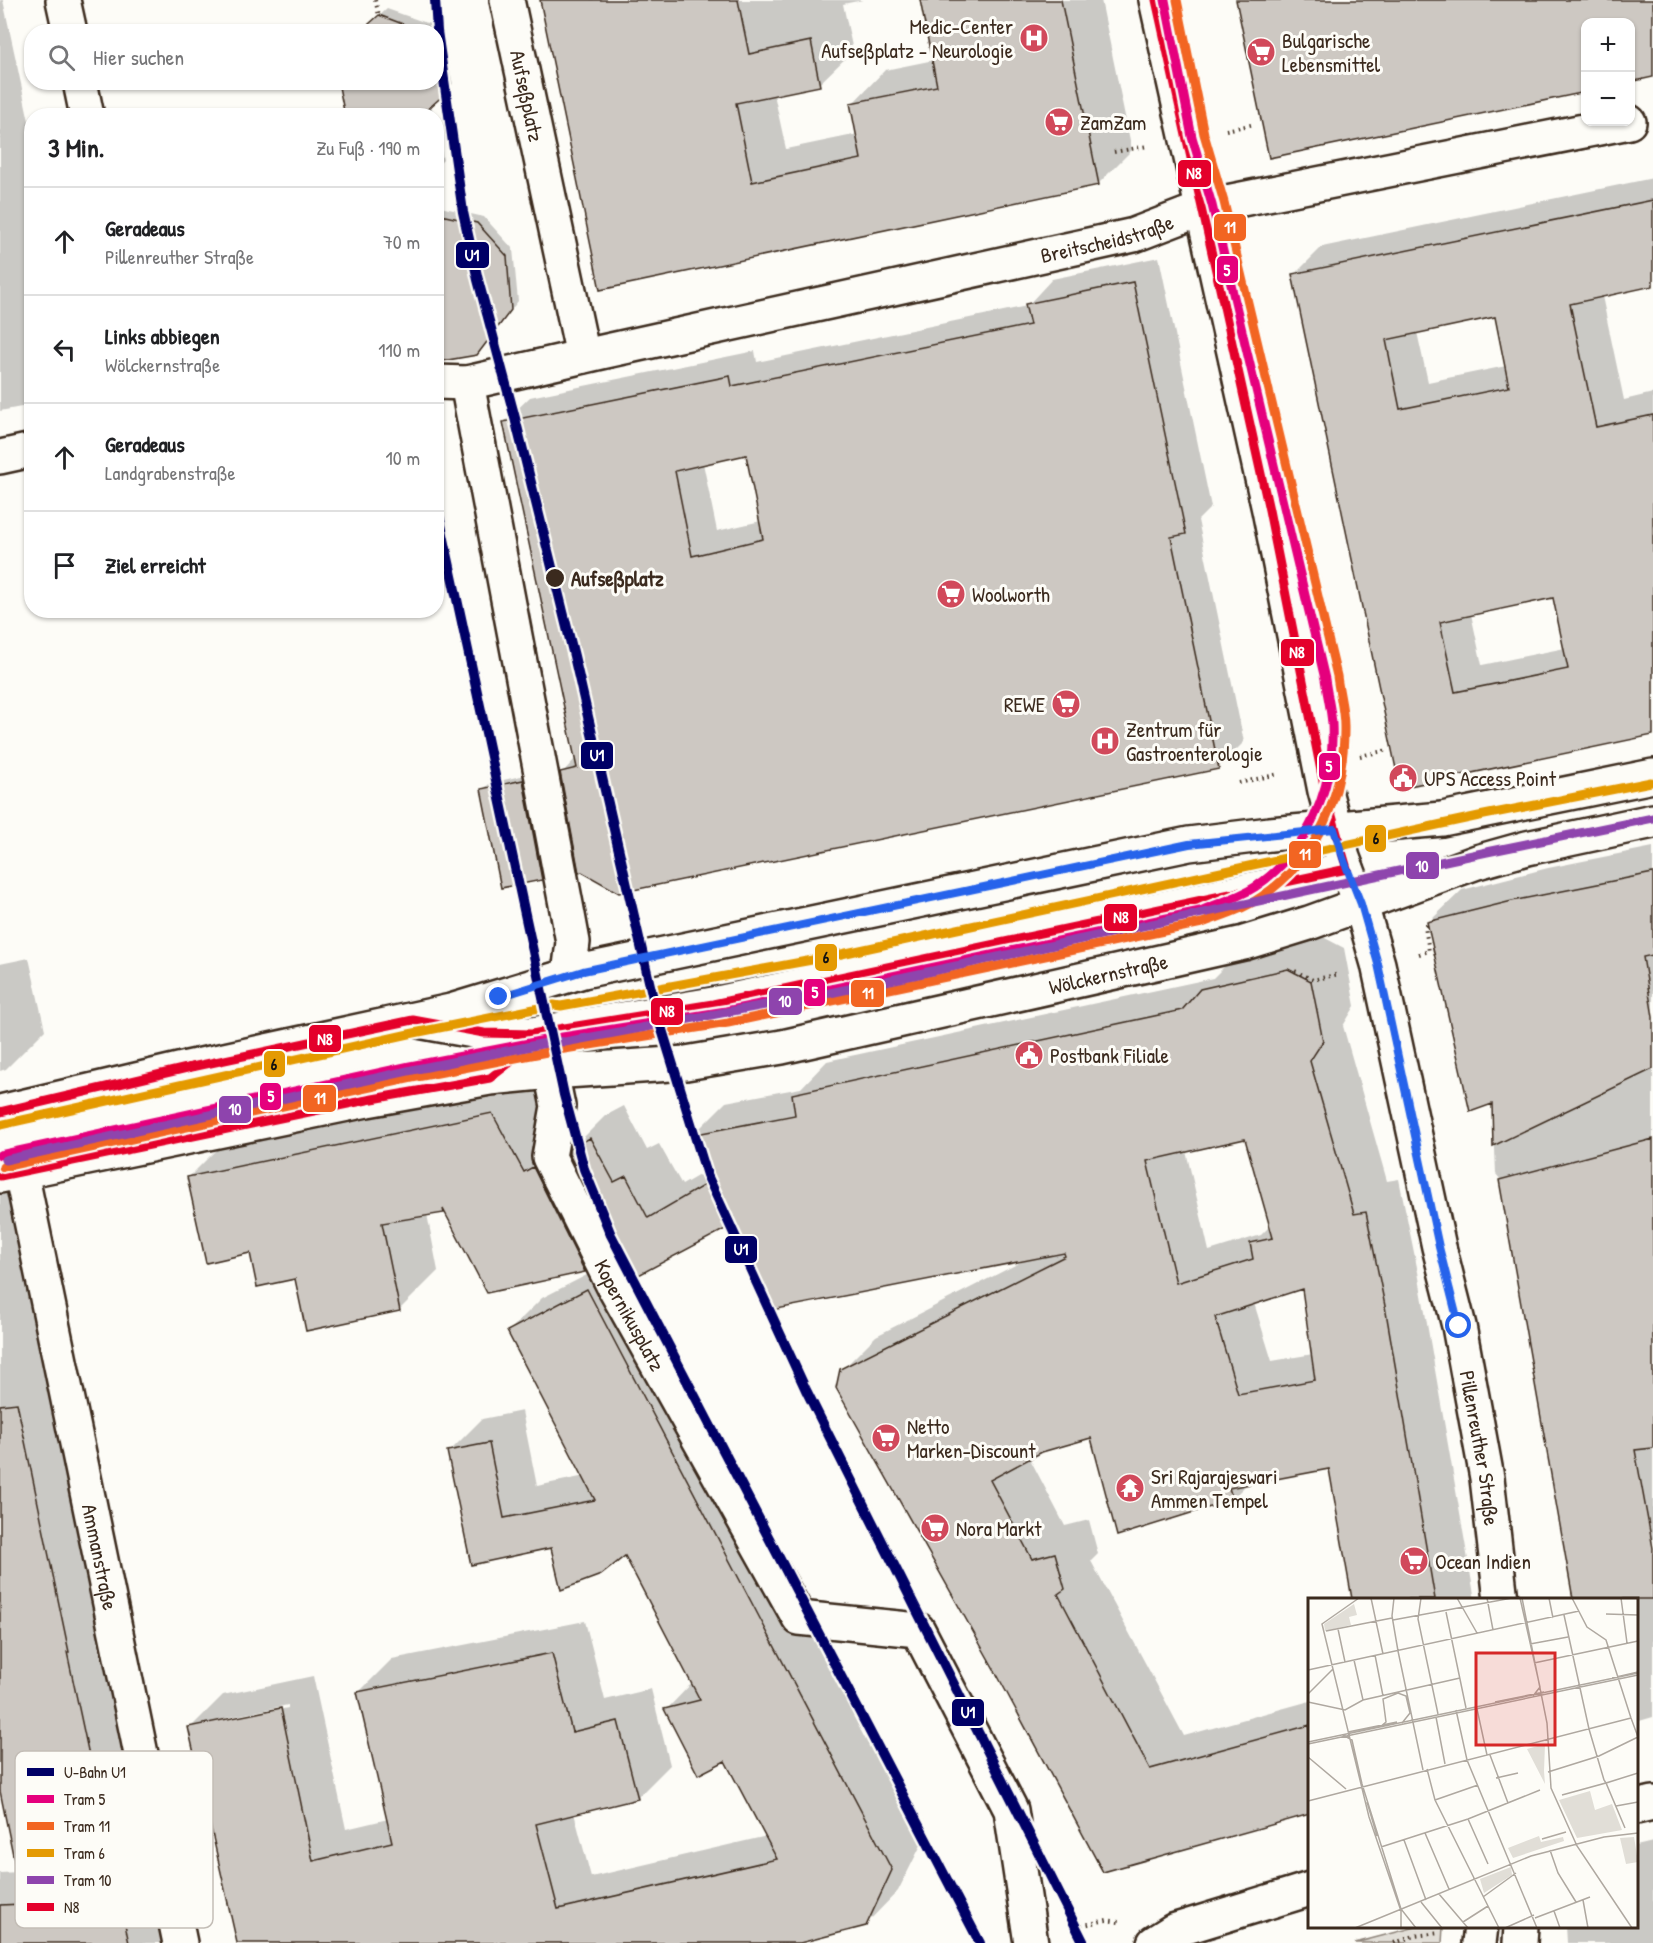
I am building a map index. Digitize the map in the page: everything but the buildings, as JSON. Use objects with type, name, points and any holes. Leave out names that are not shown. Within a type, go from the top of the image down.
[{"type":"main road","points":[[63,0],[68,24]]},
{"type":"main road","name":"Aufseßplatz","points":[[507,0],[583,356]]},
{"type":"main road","name":"Pillenreuther Straße","points":[[1156,0],[1269,510],[1325,791],[1334,829],[1361,904],[1378,964],[1439,1247],[1459,1326],[1489,1489],[1501,1598]]},
{"type":"main road","points":[[82,90],[85,108]]},
{"type":"main road","name":"Breitscheidstraße","points":[[1635,120],[1653,117]]},
{"type":"main road","name":"Breitscheidstraße","points":[[583,356],[1134,235],[1202,207],[1605,126]]},
{"type":"main road","points":[[569,975],[573,942],[568,915],[452,383],[583,356]]},
{"type":"main road","points":[[0,457],[24,452]]},
{"type":"main road","points":[[0,1112],[187,1068],[413,1020],[470,1006],[569,975],[1189,844],[1419,822],[1653,776]]},
{"type":"main road","name":"Wölckernstraße","points":[[10,1174],[367,1100],[490,1078],[686,1063],[782,1047],[1244,943],[1501,855],[1653,821]]},
{"type":"main road","points":[[413,1020],[484,1033],[532,1034],[725,1001],[1347,869]]},
{"type":"main road","points":[[490,1078],[552,1030]]},
{"type":"main road","name":"Kopernikusplatz","points":[[551,1072],[558,1106],[549,1157],[615,1289],[799,1618],[918,1630],[1011,1810],[1031,1940]]},
{"type":"main road","name":"Ammanstraße","points":[[10,1174],[32,1226],[140,1751]]},
{"type":"main road","points":[[1638,1807],[1653,1803]]},
{"type":"main road","points":[[1163,1937],[1308,1890]]},
{"type":"main road","name":"Ammanstraße","points":[[177,1928],[180,1943]]},
{"type":"main road","points":[[1479,1943],[1480,1928]]},
{"type":"main road","points":[[1520,1943],[1521,1928]]},
{"type":"path","points":[[375,0],[378,15]]},
{"type":"path","points":[[1031,1940],[1107,1920],[1163,1937]]},
{"type":"path","points":[[1394,1943],[1414,1936]]},
{"type":"shaded area","points":[[1412,1928],[1443,1928],[1442,1943],[1355,1943]]},
{"type":"metro line","name":"U1","points":[[435,0],[437,24]]},
{"type":"metro line","name":"U1","points":[[444,80],[463,212],[478,280],[574,656],[655,1007],[707,1175],[806,1390],[1084,1943]]},
{"type":"metro line","name":"U1","points":[[444,539],[564,1095],[584,1169],[611,1235],[980,1943]]},
{"type":"tram line","name":"5","points":[[0,1155],[410,1066],[550,1039],[726,1011],[1200,911],[1248,891],[1274,873],[1303,837],[1323,794],[1332,748],[1332,724],[1325,679],[1212,205],[1192,137],[1165,0]]},
{"type":"tram line","name":"11","points":[[3,1167],[412,1078],[552,1051],[728,1023],[1202,923],[1247,905],[1281,881],[1313,844],[1333,800],[1343,751],[1343,714],[1337,676],[1224,202],[1204,134],[1177,0]]},
{"type":"tram line","name":"6","points":[[0,1125],[409,1034],[554,1005],[561,1006],[823,958],[1479,816],[1651,782]]},
{"type":"tram line","name":"10","points":[[5,1160],[417,1069],[556,1041],[565,1042],[830,993],[1653,818]]},
{"type":"transit line","name":"N8","points":[[1156,0],[1269,510],[1325,791],[1347,869]]},
{"type":"transit line","name":"N8","points":[[0,1176],[367,1100],[490,1078],[552,1030],[713,1004],[1347,869]]},
{"type":"transit line","name":"N8","points":[[0,1112],[187,1068],[413,1020],[484,1033],[532,1034],[564,1028]]},
{"type":"place","name":"Medic-Center Aufseßplatz - Neurologie","points":[[1034,38]]},
{"type":"place","name":"Bulgarische Lebensmittel","points":[[1261,52]]},
{"type":"place","name":"ZamZam","points":[[1059,122]]},
{"type":"place","name":"Aufseßplatz","points":[[555,578]]},
{"type":"place","name":"Woolworth","points":[[951,594]]},
{"type":"place","name":"REWE","points":[[1066,704]]},
{"type":"place","name":"Zentrum für Gastroenterologie","points":[[1105,741]]},
{"type":"place","name":"UPS Access Point","points":[[1403,778]]},
{"type":"place","name":"Postbank Filiale","points":[[1029,1055]]},
{"type":"place","name":"Netto Marken-Discount","points":[[886,1438]]},
{"type":"place","name":"Sri Rajarajeswari Ammen Tempel","points":[[1130,1488]]},
{"type":"place","name":"Nora Markt","points":[[935,1528]]},
{"type":"place","name":"Ocean Indien","points":[[1414,1561]]},
{"type":"route","points":[[499,997],[583,971],[1189,844],[1334,829],[1361,904],[1378,964],[1439,1247],[1459,1326]]}]
